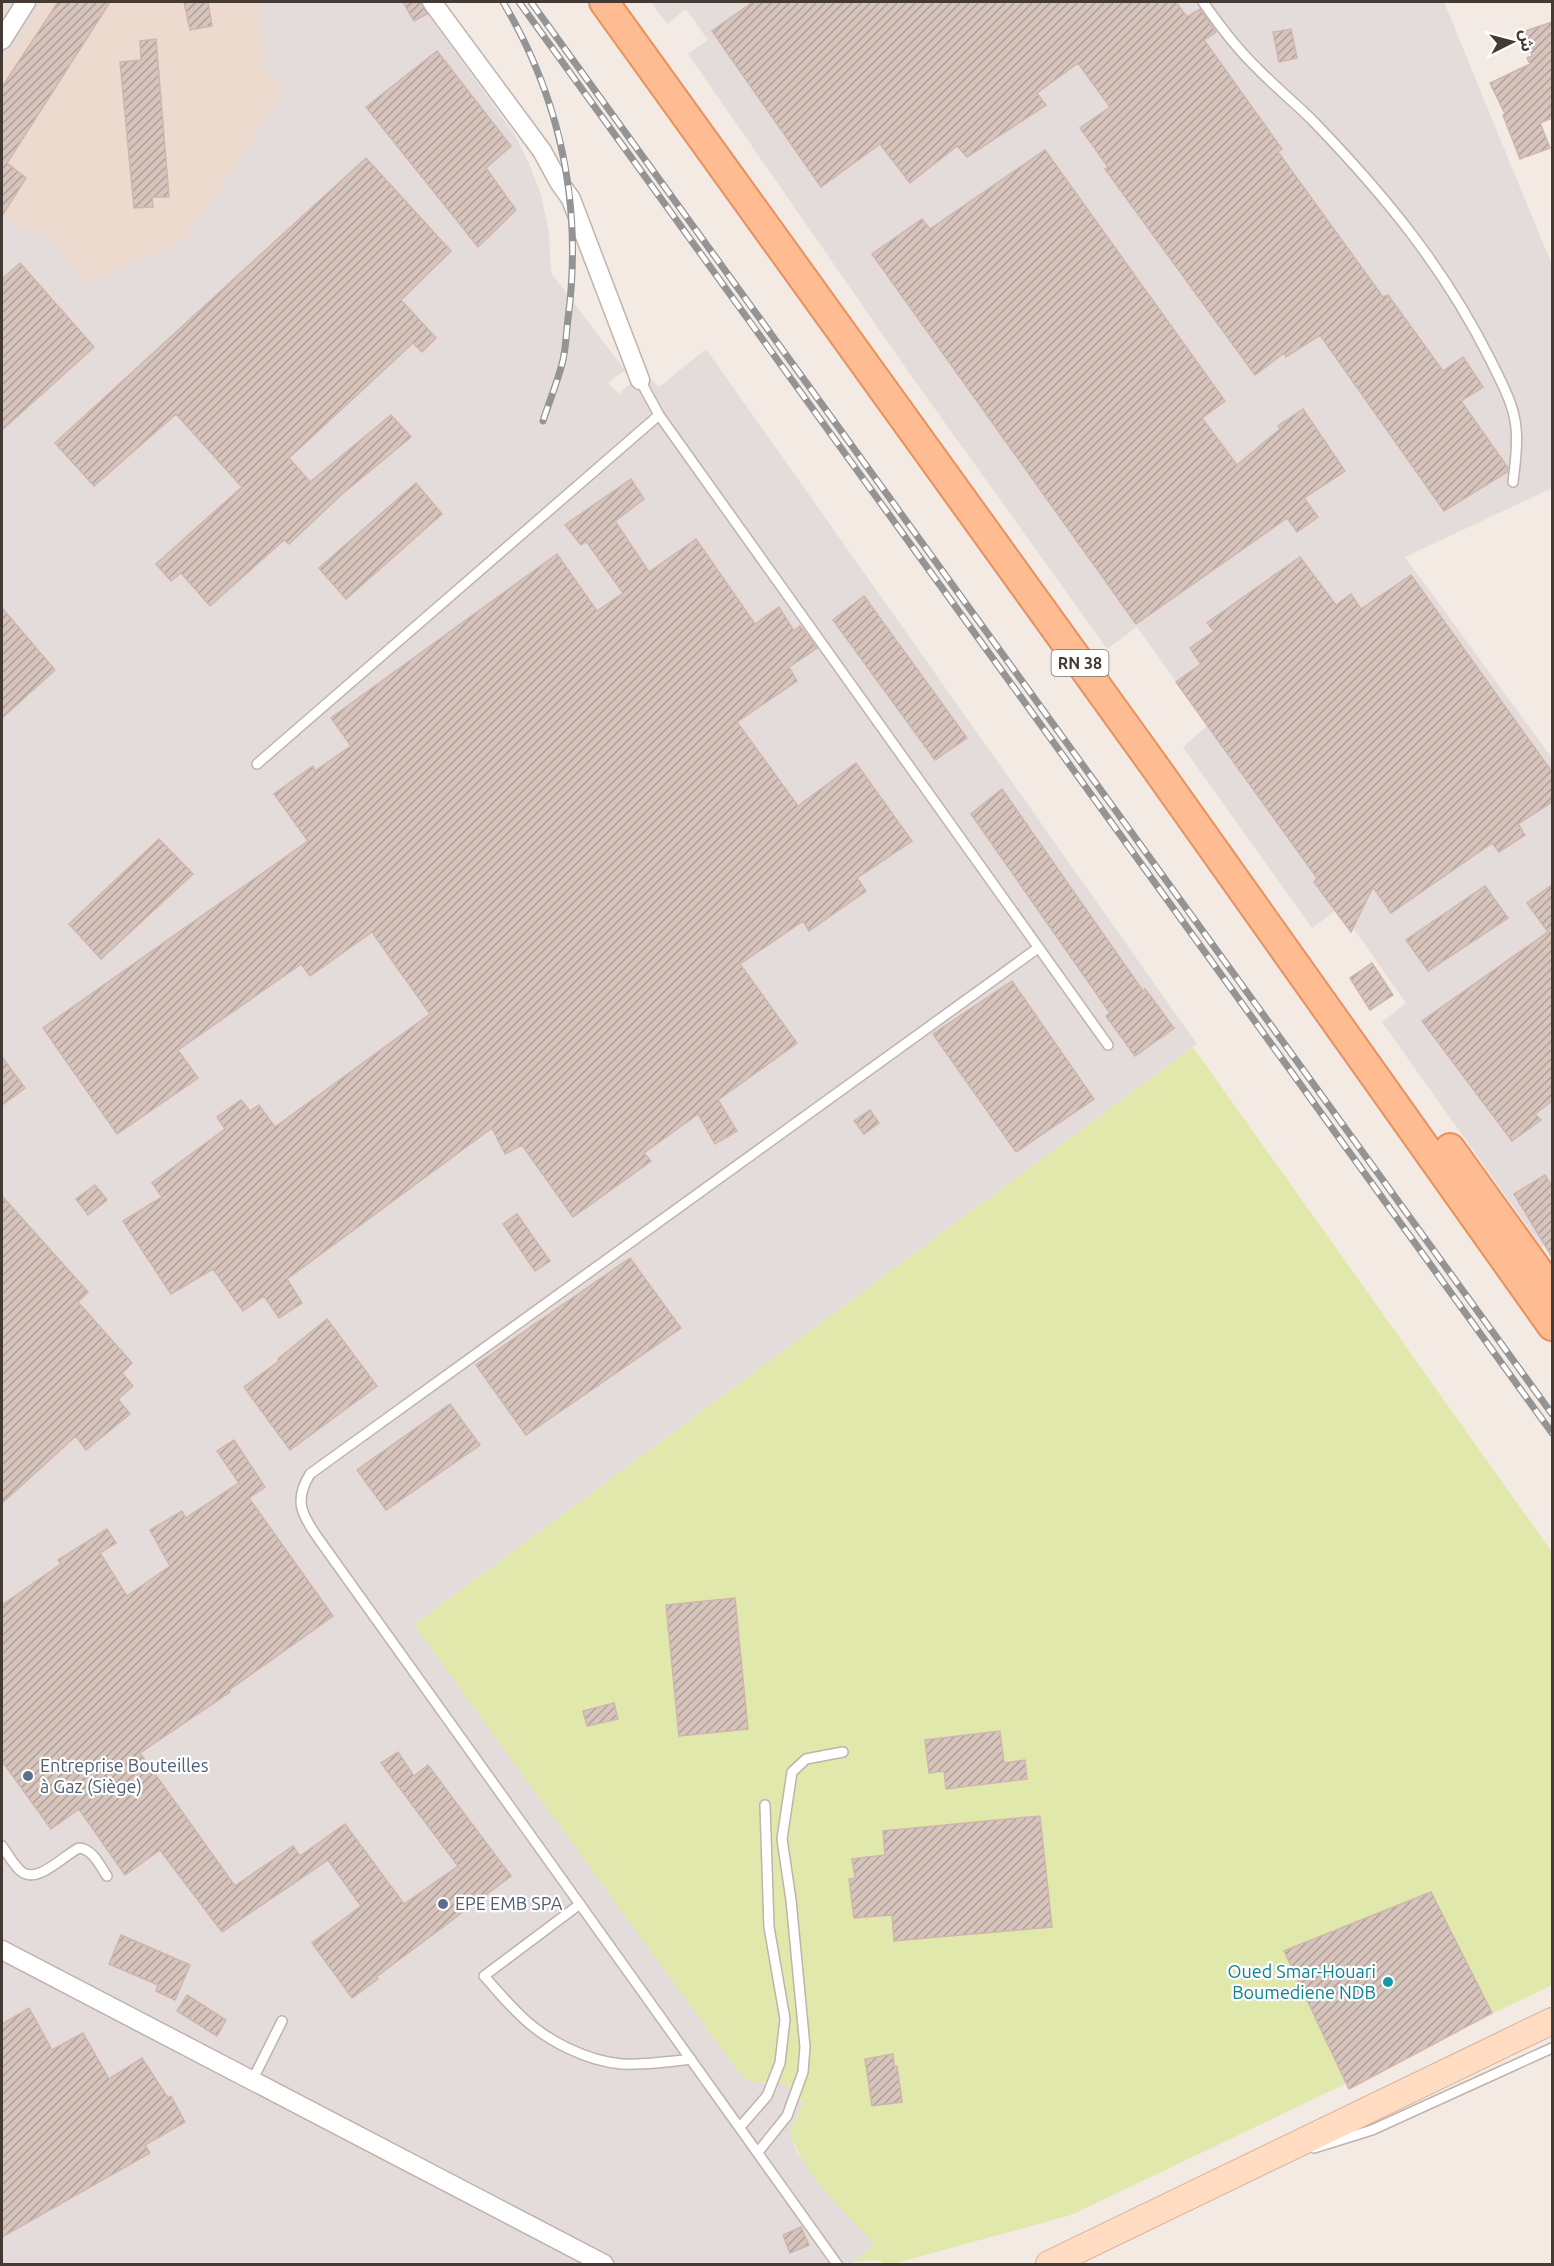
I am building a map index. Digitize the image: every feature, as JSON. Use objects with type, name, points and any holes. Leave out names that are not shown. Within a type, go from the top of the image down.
[{"type":"main road","name":"RN 38","points":[[604,2],[1153,764],[1469,1193],[1552,1290]]},
{"type":"main road","name":"RN 38","points":[[625,2],[1469,1193],[1552,1326]]},
{"type":"main road","points":[[1049,2265],[1552,2021]]},
{"type":"street","points":[[2,40],[26,2]]},
{"type":"street","points":[[432,2],[542,151],[571,199],[640,380]]},
{"type":"street","points":[[2,1950],[604,2265]]},
{"type":"lane","points":[[1203,2],[1225,34],[1257,69],[1315,122],[1368,180],[1420,243],[1464,310],[1507,394],[1516,426],[1517,451],[1513,482]]},
{"type":"lane","points":[[640,380],[659,415],[1108,1045]]},
{"type":"lane","points":[[257,764],[659,415]]},
{"type":"lane","points":[[837,2265],[312,1530],[300,1504],[301,1489],[310,1474],[1038,948]]},
{"type":"lane","points":[[758,2152],[786,2116],[803,2072],[805,2047],[791,1900],[782,1839],[792,1772],[806,1759],[843,1752]]},
{"type":"lane","points":[[740,2127],[767,2096],[780,2063],[784,2019],[769,1927],[765,1805]]},
{"type":"lane","points":[[3,1850],[20,1871],[30,1876],[41,1873],[76,1849],[84,1848],[90,1852],[107,1876]]},
{"type":"lane","points":[[580,1904],[484,1976],[522,2018],[555,2042],[588,2056],[619,2064],[651,2064],[691,2059]]},
{"type":"lane","points":[[252,2081],[282,2021]]},
{"type":"lane","points":[[1246,2170],[1372,2130],[1552,2048]]},
{"type":"shaded area","points":[[2,2],[419,2],[513,132],[529,163],[541,195],[549,232],[551,273],[625,370],[608,383],[619,394],[644,372],[659,387],[706,349],[1197,1044],[414,1625],[764,2084],[783,2083],[803,2103],[790,2133],[795,2149],[805,2164],[876,2245],[851,2264],[2,2264]]},
{"type":"shaded area","points":[[42,2],[260,2],[264,69],[284,88],[244,155],[183,241],[86,284],[46,235],[18,226],[2,214],[2,66]]},
{"type":"shaded area","points":[[651,2],[1444,2],[1552,265],[1552,488],[1405,557],[1552,758],[1552,1241],[1542,1247],[1382,1022],[1406,1003],[1339,908],[1312,928],[1183,747],[1207,726],[1137,627],[1107,649],[910,374],[688,54],[708,40],[686,9],[667,24]]},
{"type":"green space","points":[[1193,1047],[1552,1552],[1552,1985],[1071,2215],[893,2264],[884,2264],[880,2260],[854,2262],[875,2245],[826,2192],[804,2163],[796,2148],[790,2133],[803,2103],[783,2083],[750,2082],[737,2070],[414,1625]]},
{"type":"building","points":[[58,2],[110,2],[7,163],[26,178],[2,216],[2,87]]},
{"type":"building","points":[[184,2],[208,2],[212,26],[190,30]]},
{"type":"building","points":[[403,2],[421,2],[427,14],[414,21]]},
{"type":"building","points":[[753,2],[1176,2],[1187,17],[1200,9],[1216,32],[1204,40],[1282,149],[1278,152],[1383,297],[1388,295],[1443,371],[1463,357],[1483,387],[1461,401],[1508,468],[1507,472],[1444,511],[1320,335],[1286,357],[1284,353],[1255,375],[1105,169],[1108,167],[1080,128],[1110,107],[1078,63],[1037,93],[1046,105],[967,157],[957,146],[910,183],[880,144],[821,187],[712,31]]},
{"type":"building","points":[[1552,22],[1552,118],[1540,123],[1550,148],[1520,159],[1503,115],[1505,114],[1490,83],[1530,64],[1527,58],[1532,56],[1525,31]]},
{"type":"building","points":[[1291,29],[1297,58],[1279,62],[1273,32]]},
{"type":"building","points":[[156,39],[169,197],[152,197],[153,207],[134,208],[120,62],[141,60],[140,41]]},
{"type":"building","points":[[437,51],[511,146],[486,168],[516,210],[478,247],[366,107]]},
{"type":"building","points":[[1045,150],[1225,401],[1202,418],[1237,465],[1280,429],[1278,426],[1303,409],[1345,471],[1304,498],[1318,517],[1297,532],[1287,518],[1136,624],[872,254],[922,219],[930,229]]},
{"type":"building","points":[[366,158],[451,251],[401,300],[436,338],[422,352],[413,343],[289,458],[310,482],[391,415],[411,437],[341,495],[289,544],[284,540],[210,606],[181,573],[171,581],[156,564],[242,487],[176,414],[94,486],[55,443]]},
{"type":"building","points":[[20,263],[94,347],[2,430],[2,279]]},
{"type":"building","points":[[631,479],[644,499],[615,521],[649,572],[696,539],[755,624],[779,607],[794,631],[800,626],[817,648],[789,667],[797,681],[737,722],[798,806],[856,763],[912,841],[857,878],[866,891],[809,931],[803,921],[740,964],[797,1043],[718,1100],[737,1131],[715,1144],[698,1114],[644,1153],[651,1161],[573,1217],[522,1145],[505,1154],[492,1128],[287,1279],[302,1303],[279,1318],[264,1296],[243,1311],[213,1269],[171,1294],[123,1221],[162,1197],[152,1183],[225,1129],[217,1117],[241,1100],[250,1111],[259,1105],[275,1127],[430,1014],[372,932],[310,976],[301,964],[178,1050],[198,1078],[117,1134],[43,1028],[308,841],[274,794],[313,766],[315,771],[351,746],[331,718],[557,554],[597,611],[623,593],[586,541],[581,545],[565,525]]},
{"type":"building","points":[[416,483],[442,514],[346,599],[319,568]]},
{"type":"building","points":[[1300,557],[1336,605],[1351,594],[1361,609],[1411,575],[1552,772],[1552,802],[1518,824],[1525,835],[1499,852],[1492,843],[1391,913],[1373,887],[1351,932],[1314,882],[1317,878],[1176,682],[1201,664],[1190,648],[1214,631],[1207,623]]},
{"type":"building","points":[[864,596],[967,738],[935,760],[833,620]]},
{"type":"building","points":[[2,608],[55,670],[2,718]]},
{"type":"building","points":[[1002,789],[1143,991],[1145,989],[1174,1028],[1135,1056],[1106,1016],[1110,1013],[971,814]]},
{"type":"building","points":[[159,839],[193,874],[101,959],[69,924]]},
{"type":"building","points":[[1552,885],[1552,1101],[1535,1114],[1541,1120],[1512,1141],[1422,1021],[1548,932],[1527,903]]},
{"type":"building","points":[[1485,886],[1508,918],[1428,971],[1406,940]]},
{"type":"building","points":[[1372,963],[1393,995],[1370,1010],[1350,978]]},
{"type":"building","points":[[1012,981],[1094,1099],[1016,1152],[933,1034]]},
{"type":"building","points":[[2,1057],[25,1088],[2,1105]]},
{"type":"building","points":[[870,1110],[879,1123],[864,1134],[854,1121]]},
{"type":"building","points":[[1545,1175],[1552,1186],[1552,1257],[1514,1194]]},
{"type":"building","points":[[95,1185],[107,1200],[88,1215],[76,1199]]},
{"type":"building","points":[[2,1196],[88,1292],[78,1302],[132,1363],[122,1373],[133,1386],[118,1399],[130,1414],[86,1450],[76,1436],[2,1503]]},
{"type":"building","points":[[517,1214],[550,1261],[535,1271],[503,1224]]},
{"type":"building","points":[[630,1258],[681,1328],[526,1435],[476,1365]]},
{"type":"building","points":[[327,1319],[377,1386],[290,1450],[244,1387],[279,1361],[278,1359]]},
{"type":"building","points":[[450,1404],[480,1445],[386,1510],[357,1470]]},
{"type":"building","points":[[234,1440],[265,1487],[249,1498],[333,1616],[229,1690],[230,1692],[140,1753],[235,1886],[293,1846],[300,1856],[345,1824],[404,1904],[458,1866],[381,1763],[398,1752],[414,1776],[428,1765],[511,1876],[376,1977],[378,1979],[352,1998],[312,1943],[361,1906],[328,1860],[222,1932],[160,1850],[125,1875],[79,1809],[51,1829],[2,1761],[2,1605],[61,1564],[58,1560],[107,1529],[116,1543],[100,1553],[127,1596],[170,1566],[150,1530],[182,1511],[186,1518],[239,1483],[217,1451]]},
{"type":"building","points":[[735,1598],[748,1729],[679,1736],[666,1605]]},
{"type":"building","points":[[614,1703],[618,1719],[587,1726],[583,1711]]},
{"type":"building","points":[[1000,1731],[1004,1763],[1025,1760],[1027,1779],[946,1789],[944,1771],[929,1773],[925,1740]]},
{"type":"building","points":[[1040,1816],[1052,1927],[894,1941],[892,1915],[854,1918],[849,1879],[855,1878],[852,1859],[885,1855],[883,1831]]},
{"type":"building","name":"Oued Smar-Houari Boumediene NDB","points":[[1431,1892],[1492,2013],[1349,2089],[1284,1951]]},
{"type":"building","points":[[121,1935],[190,1965],[175,2000],[156,1991],[158,1985],[109,1964]]},
{"type":"building","points":[[187,1995],[226,2020],[217,2036],[177,2011]]},
{"type":"building","points":[[29,2008],[52,2050],[83,2033],[109,2079],[142,2058],[168,2098],[171,2096],[185,2122],[145,2145],[150,2153],[2,2237],[2,2024]]},
{"type":"building","points":[[893,2054],[902,2102],[872,2106],[865,2059]]},
{"type":"building","points":[[801,2227],[809,2245],[790,2253],[783,2235]]},
{"type":"railway","points":[[503,2],[540,77],[563,154],[569,194],[572,276],[565,348],[560,371],[543,421]]},
{"type":"railway","points":[[519,2],[1552,1433]]},
{"type":"railway","points":[[531,2],[1552,1414]]},
{"type":"place","name":"Entreprise Bouteilles à Gaz (Siège)","points":[[28,1776]]},
{"type":"place","name":"EPE EMB SPA","points":[[443,1904]]},
{"type":"place","name":"Oued Smar-Houari Boumediene NDB","points":[[1388,1982]]}]
